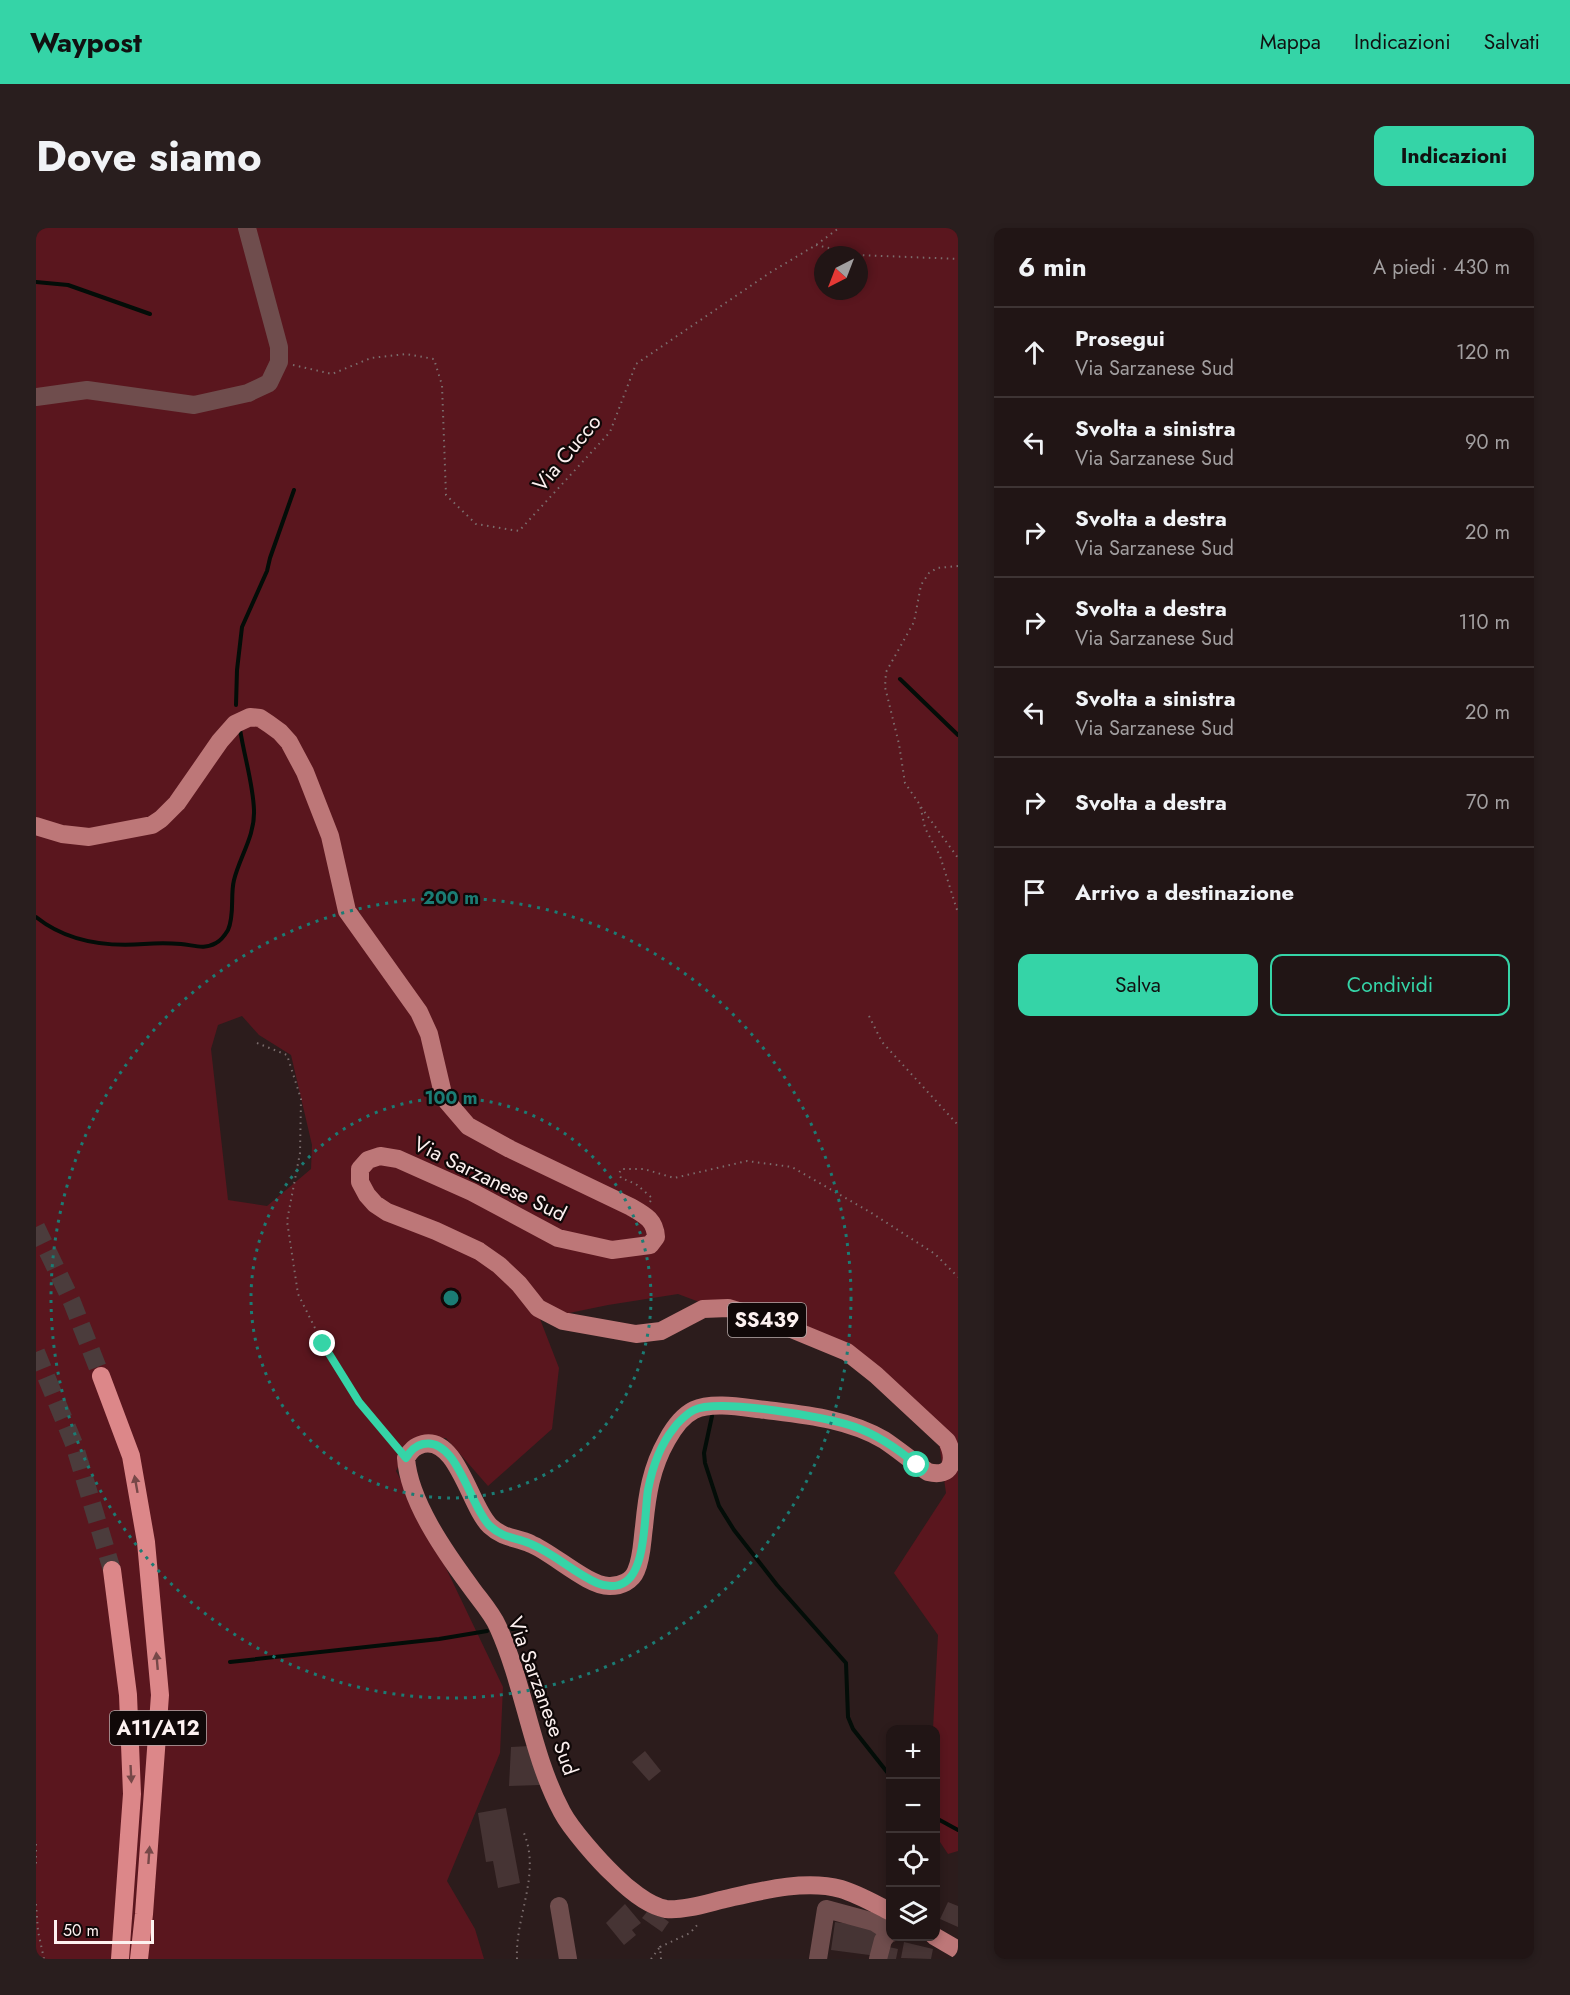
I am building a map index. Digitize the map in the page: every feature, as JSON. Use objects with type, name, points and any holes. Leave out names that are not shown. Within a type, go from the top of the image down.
[{"type":"highway","name":"A11/A12","points":[[101,1376],[131,1456],[146,1542],[160,1695],[139,1959]]},
{"type":"highway","name":"A11/A12","points":[[112,1570],[128,1695],[132,1794],[120,1959]]},
{"type":"main road","name":"Via Sarzanese Sud","points":[[36,826],[62,834],[89,837],[152,825],[177,803],[220,741],[235,724],[250,717],[260,718],[269,724],[289,742],[305,772],[330,836],[347,911],[419,1012],[429,1034],[444,1098],[450,1106],[468,1126],[649,1218],[656,1228],[656,1237],[650,1245],[612,1250],[558,1238],[472,1192],[398,1159],[380,1155],[368,1160],[360,1169],[360,1182],[375,1204],[387,1212],[479,1251],[499,1265],[519,1284],[538,1308],[563,1321],[636,1334],[661,1331],[703,1309],[728,1308],[772,1321],[847,1352],[876,1375],[947,1441],[953,1452],[950,1467],[935,1474],[928,1472],[882,1439],[855,1427],[831,1420],[800,1413],[718,1406],[694,1410],[674,1427],[654,1465],[636,1572],[630,1580],[621,1585],[608,1587],[586,1578],[529,1543],[505,1537],[489,1525],[454,1461],[443,1447],[427,1443],[418,1445],[406,1458],[411,1484],[434,1530],[450,1559],[498,1625],[515,1672],[543,1766],[562,1813],[602,1863],[632,1892],[666,1909],[697,1906],[758,1891],[802,1885],[840,1889],[886,1910]]},
{"type":"main road","points":[[940,1940],[958,1950]]},
{"type":"street","points":[[36,397],[87,390],[194,405],[248,393],[269,383],[279,362],[279,347],[247,228]]},
{"type":"street","points":[[559,1906],[568,1959]]},
{"type":"street","points":[[818,1959],[826,1909],[874,1922],[886,1930]]},
{"type":"street","points":[[878,1959],[886,1937]]},
{"type":"path","points":[[816,245],[839,228]]},
{"type":"path","name":"Via Cucco","points":[[279,362],[332,374],[371,358],[406,354],[434,359],[442,385],[446,495],[476,524],[519,531],[610,432],[636,364],[816,245]]},
{"type":"path","points":[[816,245],[859,255],[958,259]]},
{"type":"path","points":[[958,566],[937,568],[929,573],[921,585],[914,622],[886,672],[885,687],[906,783],[958,858]]},
{"type":"path","points":[[920,805],[925,828],[940,855],[958,913]]},
{"type":"path","points":[[868,1016],[882,1042],[958,1125]]},
{"type":"path","points":[[257,1043],[286,1055],[301,1099],[300,1153],[286,1221],[298,1293],[323,1344],[359,1402],[406,1458]]},
{"type":"path","points":[[639,1212],[650,1205],[652,1198],[636,1184],[621,1178],[619,1174],[621,1169],[644,1169],[674,1178],[747,1161],[792,1167],[870,1212],[935,1254],[958,1277]]},
{"type":"path","points":[[517,1959],[517,1941],[530,1875],[530,1848],[524,1833]]},
{"type":"path","points":[[36,1845],[36,1867]]},
{"type":"path","points":[[651,1959],[660,1947],[690,1932],[701,1921],[710,1903]]},
{"type":"path","points":[[36,1904],[38,1931],[44,1959]]},
{"type":"path","points":[[660,1947],[661,1959]]},
{"type":"shaded area","points":[[36,228],[958,228],[958,1851],[948,1854],[940,1842],[940,1725],[933,1725],[938,1635],[894,1573],[946,1493],[938,1436],[847,1352],[678,1294],[540,1319],[559,1368],[552,1429],[488,1486],[446,1438],[413,1438],[396,1471],[432,1539],[503,1687],[500,1753],[447,1881],[475,1929],[484,1959],[36,1959]],"holes":[[[242,1016],[259,1035],[291,1055],[312,1145],[311,1169],[267,1206],[228,1200],[211,1049],[218,1025]]]},
{"type":"building","points":[[530,1746],[540,1785],[509,1786],[511,1747]]},
{"type":"building","points":[[645,1751],[661,1771],[649,1781],[632,1762]]},
{"type":"building","points":[[506,1808],[520,1883],[498,1888],[493,1861],[486,1862],[478,1813]]},
{"type":"building","points":[[948,1902],[958,1906],[958,1927],[940,1919]]},
{"type":"building","points":[[625,1904],[641,1923],[632,1930],[636,1935],[624,1945],[606,1923]]},
{"type":"building","points":[[650,1908],[669,1922],[662,1932],[642,1918]]},
{"type":"building","points":[[835,1922],[881,1928],[877,1956],[831,1950]]},
{"type":"building","points":[[904,1942],[933,1949],[931,1959],[901,1958]]},
{"type":"building","points":[[884,1946],[898,1949],[896,1959],[882,1959]]},
{"type":"waterway","points":[[36,282],[68,285],[150,314]]},
{"type":"waterway","points":[[236,705],[242,627],[267,571],[294,490]]},
{"type":"waterway","points":[[900,679],[958,735]]},
{"type":"waterway","points":[[36,917],[74,937],[115,945],[172,943],[203,947],[222,939],[230,924],[234,880],[250,837],[254,819],[252,790],[240,729]]},
{"type":"waterway","points":[[712,1416],[704,1453],[719,1506],[734,1530],[777,1585],[846,1663],[848,1717],[853,1729],[886,1771]]},
{"type":"waterway","points":[[512,1629],[519,1628]]},
{"type":"waterway","points":[[230,1662],[439,1639],[487,1631]]},
{"type":"waterway","points":[[940,1820],[958,1830]]},
{"type":"tunnel","points":[[36,1227],[72,1302],[101,1376]]},
{"type":"tunnel","points":[[36,1352],[74,1444],[112,1570]]},
{"type":"route","points":[[323,1344],[359,1402],[406,1458],[418,1445],[427,1443],[443,1447],[450,1455],[489,1525],[505,1537],[529,1543],[586,1578],[608,1587],[621,1585],[630,1580],[636,1572],[654,1465],[674,1427],[694,1410],[718,1406],[800,1413],[831,1420],[855,1427],[882,1439],[917,1465]]}]
